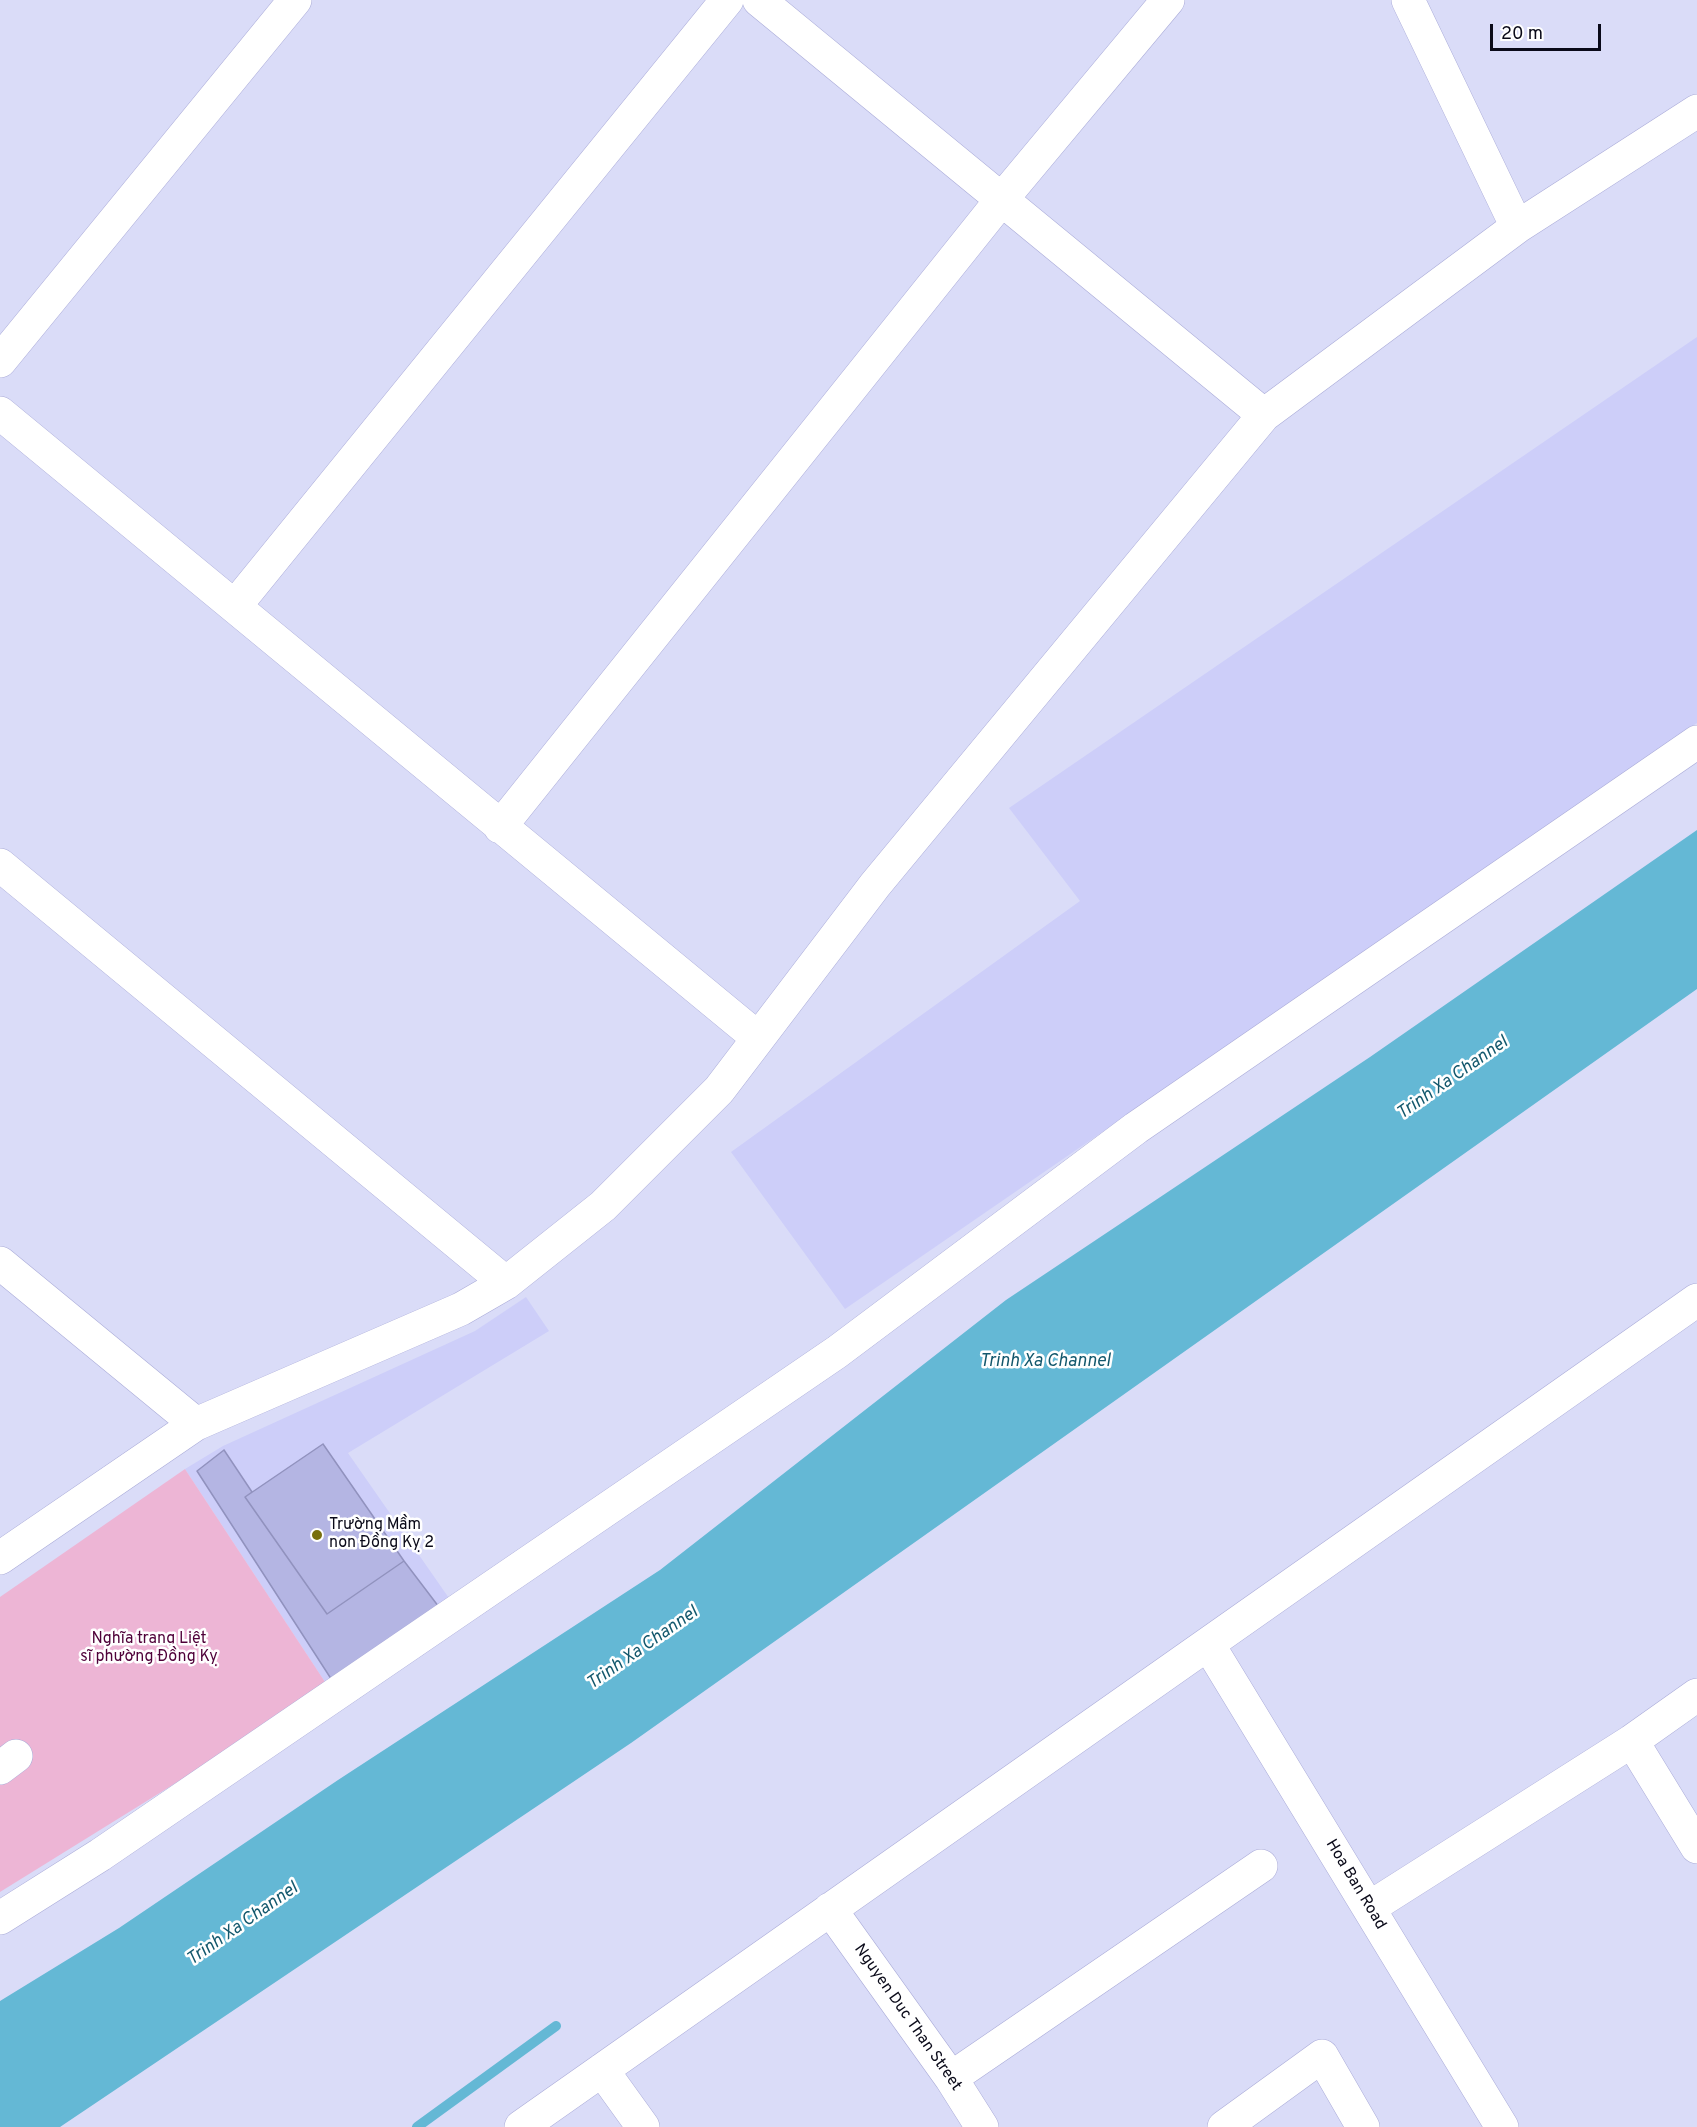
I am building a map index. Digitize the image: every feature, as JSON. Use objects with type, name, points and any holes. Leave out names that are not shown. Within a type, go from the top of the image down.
[{"type":"street","points":[[0,361],[295,0]]},
{"type":"street","points":[[235,606],[727,0]]},
{"type":"street","points":[[759,0],[1264,415]]},
{"type":"street","points":[[500,826],[1002,199],[1168,0]]},
{"type":"street","points":[[1408,0],[1517,227]]},
{"type":"street","points":[[0,1558],[196,1424],[461,1309],[506,1283],[603,1206],[719,1090],[875,885],[1264,415],[1517,227],[1697,111]]},
{"type":"street","points":[[0,412],[758,1038]]},
{"type":"street","points":[[0,1918],[100,1855],[837,1352],[1136,1128],[1697,742]]},
{"type":"street","points":[[0,865],[506,1283]]},
{"type":"street","points":[[0,1263],[196,1424]]},
{"type":"street","points":[[521,2127],[1697,1300]]},
{"type":"street","name":"Hoa Ban Road","points":[[1208,1644],[1502,2127]]},
{"type":"street","points":[[1369,1908],[1632,1741],[1697,1695]]},
{"type":"street","points":[[1632,1741],[1697,1847]]},
{"type":"street","points":[[951,2078],[1261,1866]]},
{"type":"street","name":"Nguyen Duc Than Street","points":[[830,1909],[951,2078],[982,2127]]},
{"type":"street","points":[[1224,2127],[1322,2056],[1363,2127]]},
{"type":"street","points":[[602,2070],[643,2127]]},
{"type":"shaded area","points":[[1697,337],[1697,723],[845,1309],[731,1152],[1080,901],[1009,808]]},
{"type":"shaded area","name":"Trường Mầm non Đồng Kỵ 2","points":[[526,1297],[549,1331],[348,1453],[451,1601],[329,1688],[185,1469],[223,1446],[475,1331]]},
{"type":"green space","name":"Nghĩa trang Liệt sĩ phường Đồng Kỵ","points":[[185,1469],[329,1688],[0,1892],[0,1597]]},
{"type":"water","name":"Trinh Xa Channel","points":[[1697,830],[1697,989],[631,1743],[60,2127],[0,2127],[0,2001],[119,1928],[338,1780],[660,1570],[1006,1300],[1370,1057]]},
{"type":"building","points":[[323,1444],[404,1561],[327,1614],[245,1497]]},
{"type":"building","points":[[224,1450],[252,1492],[245,1497],[327,1614],[404,1561],[442,1611],[337,1688],[197,1471]]},
{"type":"waterway","points":[[417,2127],[556,2026]]},
{"type":"place","name":"Trường Mầm non Đồng Kỵ 2","points":[[317,1535]]}]
